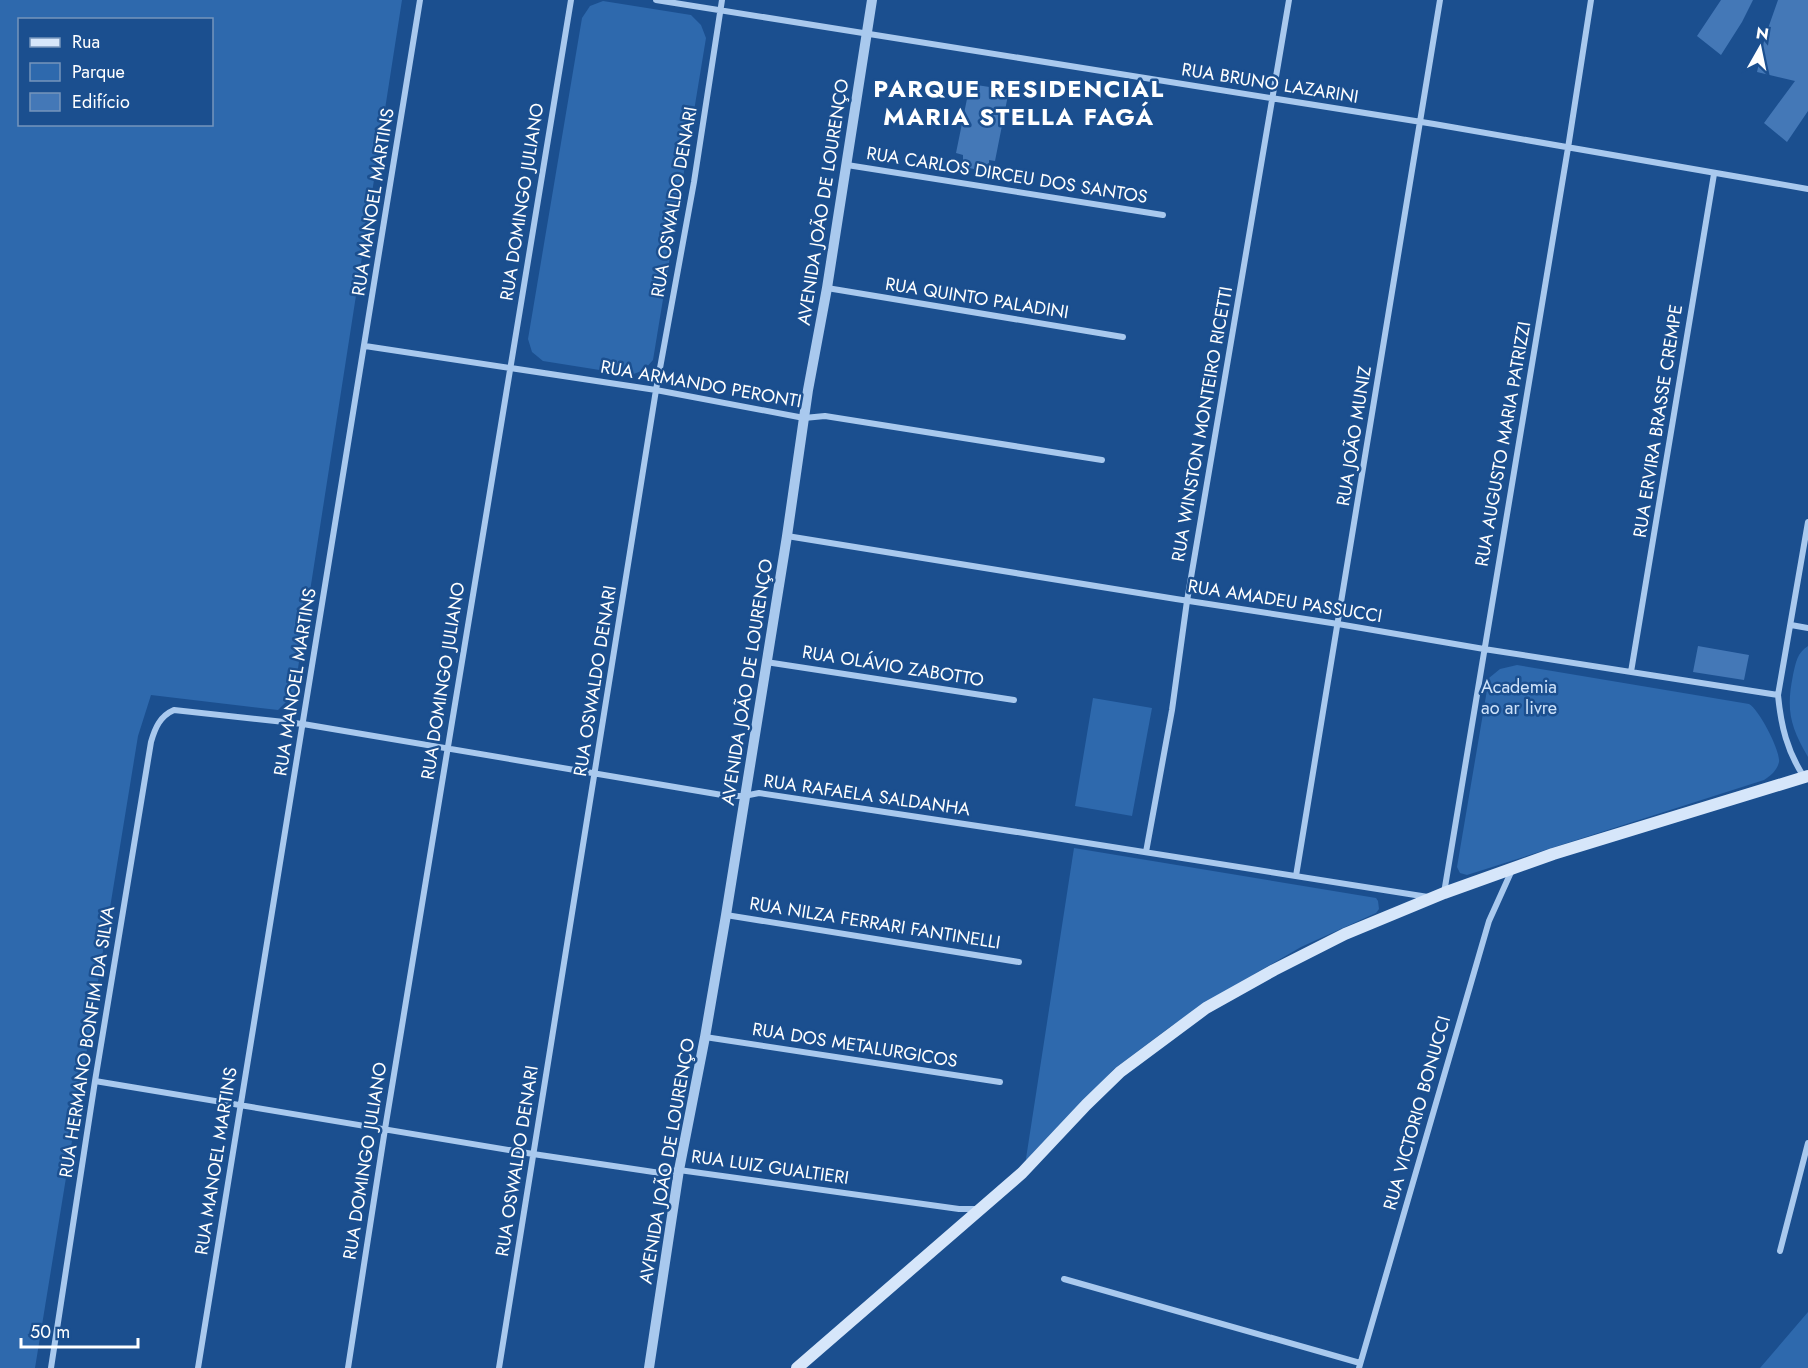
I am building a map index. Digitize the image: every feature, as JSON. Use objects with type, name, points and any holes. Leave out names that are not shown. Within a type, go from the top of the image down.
[{"type":"main road","points":[[799,1367],[1022,1173],[1120,1072],[1206,1008],[1345,934],[1439,896],[1553,854],[1806,777]]},
{"type":"street","name":"RUA MANOEL MARTINS","points":[[198,1368],[366,346],[420,0]]},
{"type":"street","name":"RUA DOMINGO JULIANO","points":[[348,1368],[385,1129],[571,0]]},
{"type":"street","name":"RUA BRUNO LAZARINI","points":[[656,0],[1420,122],[1808,189]]},
{"type":"street","name":"RUA OSWALDO DENARI","points":[[499,1368],[656,390],[694,182],[722,0]]},
{"type":"street","name":"AVENIDA JOÃO DE LOURENÇO","points":[[649,1368],[679,1170],[726,915],[872,0]]},
{"type":"street","name":"RUA WINSTON MONTEIRO RICETTI","points":[[1146,852],[1172,710],[1187,601],[1289,0]]},
{"type":"street","name":"RUA JOÃO MUNIZ","points":[[1296,876],[1440,0]]},
{"type":"street","name":"RUA AUGUSTO MARIA PATRIZZI","points":[[1439,896],[1484,649],[1569,147],[1591,0]]},
{"type":"street","name":"RUA CARLOS DIRCEU DOS SANTOS","points":[[847,165],[1163,215]]},
{"type":"street","name":"RUA ERVIRA BRASSE CREMPE","points":[[1631,672],[1714,174]]},
{"type":"street","name":"RUA QUINTO PALADINI","points":[[827,288],[1123,337]]},
{"type":"street","name":"RUA ARMANDO PERONTI","points":[[366,346],[656,390],[804,418],[825,416],[1102,460]]},
{"type":"street","points":[[1806,777],[1794,762],[1785,741],[1778,695],[1808,522]]},
{"type":"street","name":"RUA AMADEU PASSUCCI","points":[[787,536],[1778,695]]},
{"type":"street","points":[[1791,625],[1808,628]]},
{"type":"street","name":"RUA OLÁVIO ZABOTTO","points":[[766,662],[1014,700]]},
{"type":"street","name":"RUA RAFAELA SALDANHA","points":[[158,722],[168,712],[174,710],[303,724],[728,796],[759,793],[1439,896]]},
{"type":"street","name":"RUA HERMANO BONFIM DA SILVA","points":[[51,1368],[95,1081],[151,742],[158,722]]},
{"type":"street","name":"RUA VICTORIO BONUCCI","points":[[1360,1365],[1489,921],[1512,869]]},
{"type":"street","name":"RUA NILZA FERRARI FANTINELLI","points":[[726,915],[1019,962]]},
{"type":"street","name":"RUA DOS METALURGICOS","points":[[705,1037],[1000,1082]]},
{"type":"street","name":"RUA LUIZ GUALTIERI","points":[[95,1081],[660,1173],[679,1170],[959,1209],[981,1209]]},
{"type":"street","points":[[1780,1251],[1808,1143]]},
{"type":"street","points":[[1064,1278],[1360,1365]]},
{"type":"green space","points":[[0,0],[402,0],[294,694],[278,710],[151,695],[138,736],[35,1368],[0,1368]]},
{"type":"green space","points":[[603,1],[691,15],[701,25],[706,38],[653,360],[644,370],[631,375],[543,361],[532,352],[528,339],[582,18],[590,6]]},
{"type":"green space","points":[[1808,646],[1808,757],[1793,727],[1790,698],[1796,662],[1801,652]]},
{"type":"green space","name":"Academia ao ar livre","points":[[1517,665],[1749,704],[1758,714],[1773,741],[1779,757],[1778,765],[1773,773],[1764,780],[1467,875],[1460,873],[1457,867],[1489,678],[1500,669]]},
{"type":"green space","points":[[1093,698],[1152,708],[1132,816],[1075,806]]},
{"type":"green space","points":[[1074,848],[1376,898],[1379,909],[1376,913],[1301,947],[1208,1001],[1170,1027],[1114,1069],[1025,1165]]},
{"type":"green space","points":[[1808,1312],[1808,1368],[1760,1368]]},
{"type":"building","points":[[1721,0],[1753,0],[1721,55],[1697,36]]},
{"type":"building","points":[[1778,0],[1808,0],[1808,111],[1787,142],[1764,123],[1795,81],[1757,72],[1765,37]]},
{"type":"building","points":[[970,84],[1009,90],[995,161],[989,160],[989,165],[981,163],[980,170],[963,167],[963,155],[956,153]]},
{"type":"building","points":[[1698,646],[1749,655],[1744,680],[1693,672]]},
{"type":"district","name":"PARQUE RESIDENCIAL MARIA STELLA FAGÁ","points":[[1019,103]]}]
